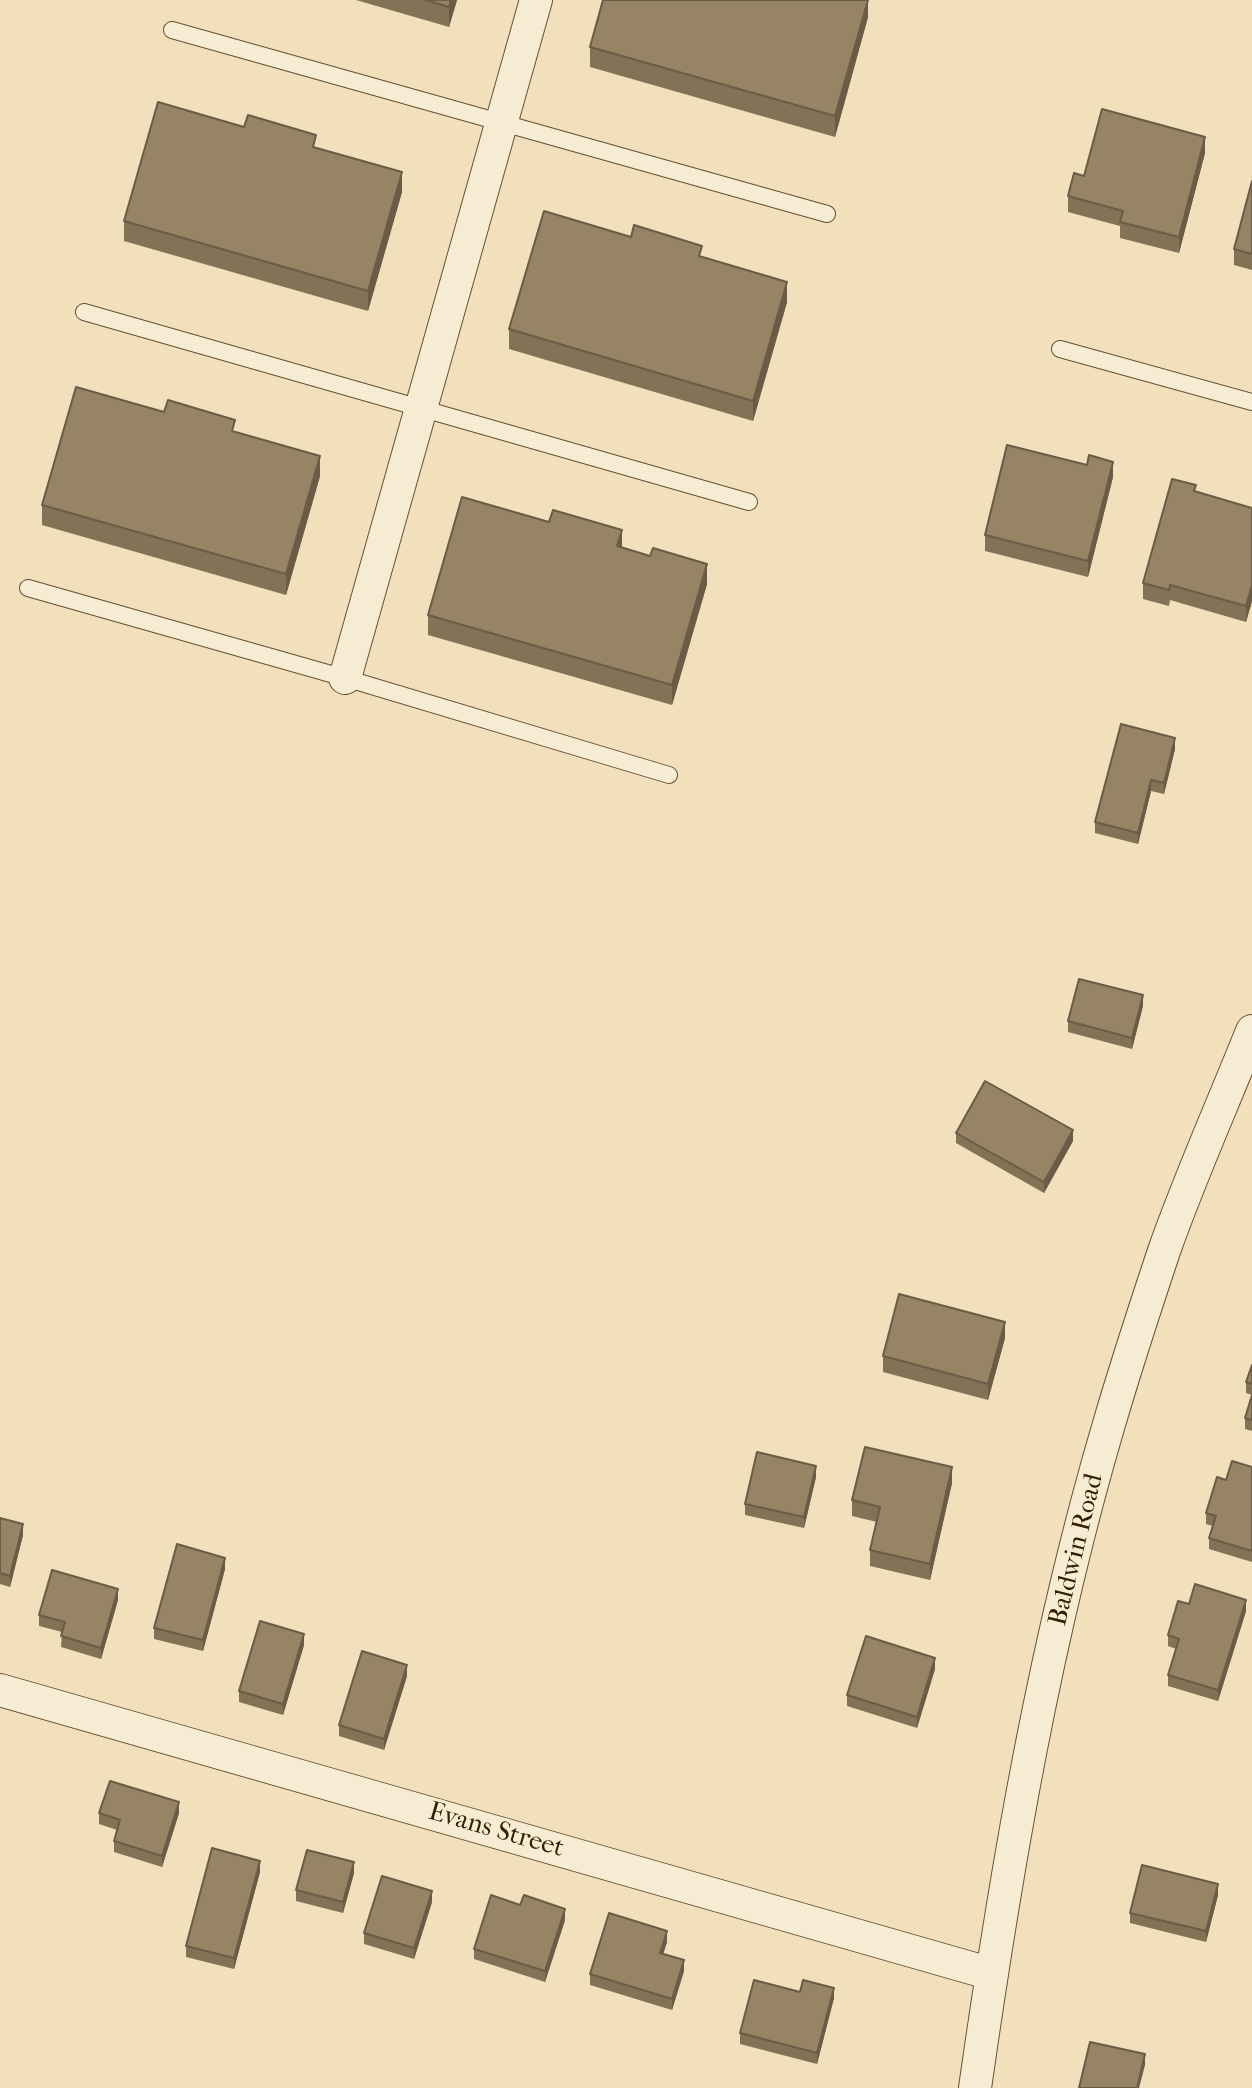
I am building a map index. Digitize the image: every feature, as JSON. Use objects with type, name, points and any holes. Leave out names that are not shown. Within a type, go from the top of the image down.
[{"type":"street","points":[[345,678],[537,0]]},
{"type":"street","name":"Baldwin Road","points":[[975,2088],[1022,1787],[1085,1510],[1165,1249],[1252,1031]]},
{"type":"street","name":"Evans Street","points":[[0,1690],[992,1974]]},
{"type":"lane","points":[[172,30],[827,214]]},
{"type":"lane","points":[[84,312],[749,502]]},
{"type":"lane","points":[[1060,349],[1252,402]]},
{"type":"lane","points":[[28,588],[345,678],[669,775]]},
{"type":"building","points":[[426,0],[451,0],[449,7]]},
{"type":"building","points":[[603,0],[868,0],[835,116],[590,47]]},
{"type":"building","points":[[158,102],[244,127],[248,115],[316,135],[313,147],[402,172],[368,291],[124,221]]},
{"type":"building","points":[[1102,109],[1205,137],[1179,237],[1120,222],[1123,211],[1068,196],[1074,173],[1084,176]]},
{"type":"building","points":[[1252,181],[1252,254],[1234,249]]},
{"type":"building","points":[[544,211],[631,237],[634,225],[702,246],[699,256],[787,282],[753,401],[509,329]]},
{"type":"building","points":[[76,387],[164,412],[168,400],[235,420],[232,431],[320,456],[286,574],[42,505]]},
{"type":"building","points":[[1007,445],[1087,465],[1089,455],[1113,462],[1088,561],[985,535]]},
{"type":"building","points":[[1172,479],[1196,485],[1194,491],[1252,508],[1252,585],[1246,606],[1170,585],[1169,590],[1143,583]]},
{"type":"building","points":[[462,497],[549,522],[553,510],[622,530],[617,546],[650,556],[653,548],[707,564],[672,685],[428,615]]},
{"type":"building","points":[[1121,724],[1175,738],[1164,783],[1151,780],[1138,833],[1095,822]]},
{"type":"building","points":[[1079,979],[1143,995],[1132,1038],[1068,1021]]},
{"type":"building","points":[[985,1081],[1073,1130],[1044,1182],[956,1133]]},
{"type":"building","points":[[899,1294],[1005,1322],[988,1384],[883,1356]]},
{"type":"building","points":[[1252,1365],[1252,1384],[1246,1382]]},
{"type":"building","points":[[1252,1395],[1252,1420],[1245,1418]]},
{"type":"building","points":[[865,1447],[952,1467],[930,1564],[870,1550],[880,1507],[852,1500]]},
{"type":"building","points":[[757,1452],[816,1466],[804,1517],[745,1504]]},
{"type":"building","points":[[1232,1461],[1252,1467],[1252,1551],[1209,1538],[1216,1516],[1206,1513],[1217,1477],[1226,1480]]},
{"type":"building","points":[[0,1518],[23,1524],[10,1576],[0,1573]]},
{"type":"building","points":[[177,1544],[225,1558],[203,1640],[154,1628]]},
{"type":"building","points":[[52,1570],[118,1589],[101,1648],[61,1636],[65,1622],[39,1615]]},
{"type":"building","points":[[1195,1584],[1246,1600],[1218,1690],[1168,1675],[1179,1639],[1168,1635],[1178,1601],[1189,1604]]},
{"type":"building","points":[[260,1621],[304,1634],[283,1704],[239,1691]]},
{"type":"building","points":[[866,1636],[935,1658],[917,1717],[847,1695]]},
{"type":"building","points":[[362,1651],[407,1665],[384,1739],[339,1725]]},
{"type":"building","points":[[110,1781],[179,1802],[162,1856],[114,1841],[120,1820],[99,1813]]},
{"type":"building","points":[[212,1848],[260,1861],[234,1958],[186,1946]]},
{"type":"building","points":[[307,1850],[354,1862],[343,1902],[296,1890]]},
{"type":"building","points":[[1142,1865],[1218,1884],[1206,1931],[1130,1913]]},
{"type":"building","points":[[382,1876],[432,1891],[414,1948],[364,1933]]},
{"type":"building","points":[[491,1895],[520,1905],[524,1895],[565,1909],[545,1971],[474,1949]]},
{"type":"building","points":[[609,1913],[667,1931],[660,1953],[684,1960],[672,1999],[590,1974]]},
{"type":"building","points":[[754,1980],[800,1992],[803,1980],[834,1988],[817,2053],[740,2033]]},
{"type":"building","points":[[1090,2042],[1145,2054],[1137,2088],[1079,2088]]}]
